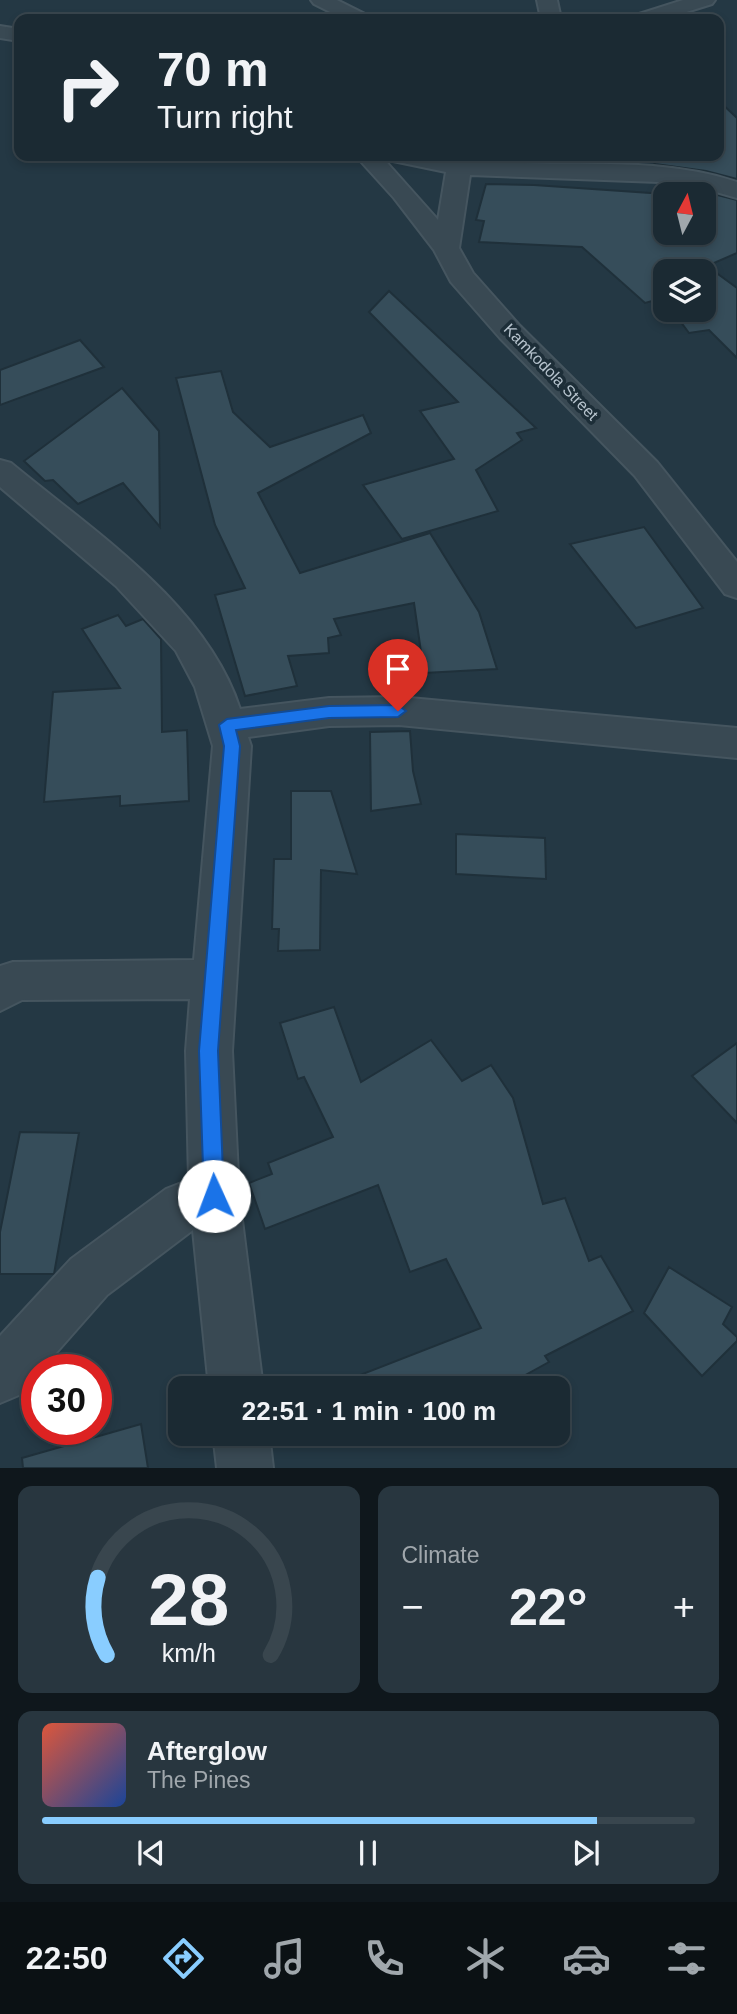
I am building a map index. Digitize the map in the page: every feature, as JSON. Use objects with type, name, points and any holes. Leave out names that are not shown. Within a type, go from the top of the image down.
[{"type":"street","points":[[321,0],[350,14]]},
{"type":"street","points":[[659,14],[705,0]]},
{"type":"street","name":"Kamkodola Street","points":[[373,161],[403,193],[446,248],[461,276],[510,331],[646,469],[737,586]]},
{"type":"street","points":[[446,248],[461,161],[655,175],[700,180],[737,190]]},
{"type":"street","points":[[0,470],[128,578],[190,643],[214,687],[227,725],[232,746],[209,1051],[214,1196],[235,1376]]},
{"type":"street","points":[[227,725],[329,712],[398,711],[737,743]]},
{"type":"street","points":[[0,991],[13,981],[215,979]]},
{"type":"street","points":[[0,1376],[89,1277],[184,1206],[214,1196]]},
{"type":"street","points":[[242,1446],[245,1468]]},
{"type":"building","points":[[724,106],[737,118],[737,179],[706,171],[655,164],[654,161],[724,161]]},
{"type":"building","points":[[486,184],[653,193],[653,245],[716,245],[716,195],[737,200],[737,253],[716,262],[716,259],[653,259],[653,301],[645,303],[582,247],[479,242],[484,221],[476,220]]},
{"type":"building","points":[[716,273],[737,288],[737,358],[709,330],[689,333],[681,322],[716,322]]},
{"type":"building","points":[[389,291],[536,428],[517,433],[522,440],[476,470],[498,511],[402,539],[363,485],[454,459],[420,411],[458,402],[369,312]]},
{"type":"building","points":[[80,340],[104,367],[0,405],[0,370]]},
{"type":"building","points":[[221,371],[233,412],[270,447],[363,415],[371,433],[258,493],[300,573],[430,533],[479,612],[497,669],[424,673],[414,603],[334,619],[341,635],[328,638],[329,653],[288,656],[297,686],[245,696],[215,595],[245,588],[215,525],[176,378]]},
{"type":"building","points":[[122,388],[159,431],[160,527],[123,483],[78,504],[53,480],[45,481],[24,461]]},
{"type":"building","points":[[644,527],[703,608],[636,628],[570,544]]},
{"type":"building","points":[[118,615],[126,626],[143,619],[161,639],[162,732],[187,730],[189,801],[120,806],[120,796],[44,802],[53,692],[120,688],[82,629]]},
{"type":"building","points":[[410,731],[413,771],[421,804],[371,811],[370,732]]},
{"type":"building","points":[[291,791],[331,791],[357,874],[321,870],[320,950],[278,951],[279,929],[272,929],[274,859],[291,859]]},
{"type":"building","points":[[456,834],[545,838],[546,879],[456,874]]},
{"type":"building","points":[[334,1007],[361,1082],[431,1040],[462,1081],[491,1065],[513,1098],[543,1204],[565,1198],[589,1261],[601,1256],[633,1311],[545,1356],[549,1362],[524,1376],[360,1376],[481,1328],[446,1259],[410,1272],[378,1185],[265,1229],[249,1183],[272,1174],[268,1163],[333,1137],[304,1077],[298,1079],[280,1023]]},
{"type":"building","points":[[737,1043],[737,1123],[692,1076]]},
{"type":"building","points":[[20,1132],[79,1133],[54,1274],[0,1274],[0,1232]]},
{"type":"building","points":[[669,1267],[732,1307],[723,1324],[737,1337],[737,1341],[702,1376],[644,1313]]},
{"type":"building","points":[[141,1424],[148,1468],[23,1468],[22,1458],[68,1445],[112,1445],[112,1432]]},
{"type":"route","points":[[214,1196],[209,1051],[232,746],[227,725],[329,712],[398,711]]}]
